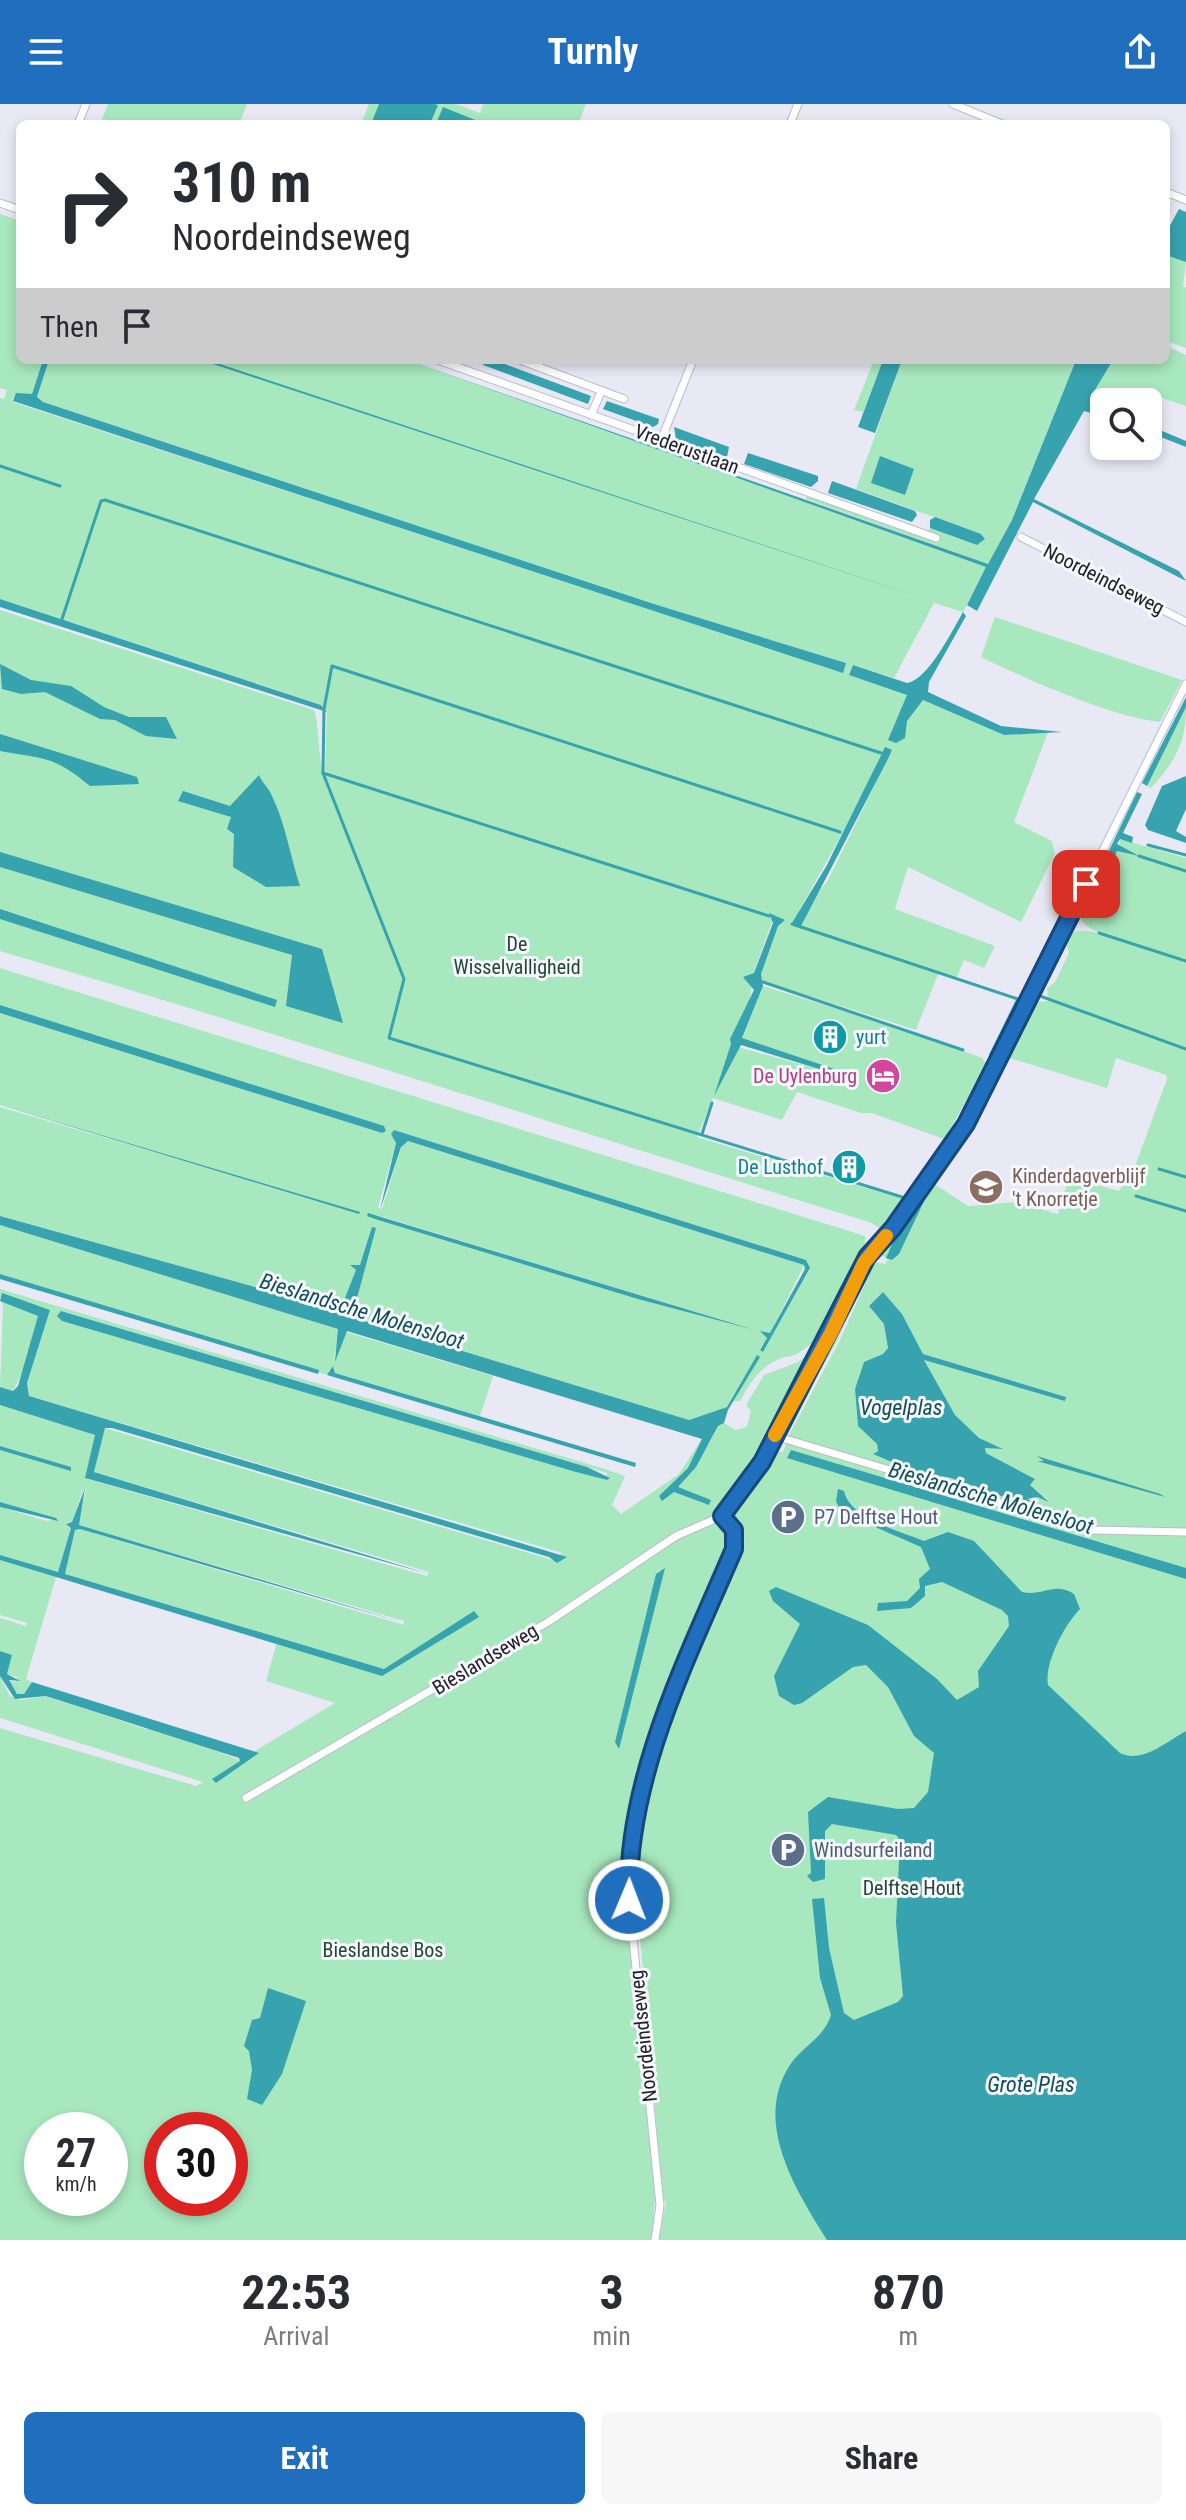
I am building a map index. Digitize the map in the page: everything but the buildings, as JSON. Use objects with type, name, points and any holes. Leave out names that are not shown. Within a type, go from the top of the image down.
[{"type":"street","points":[[953,104],[992,120]]},
{"type":"street","name":"Vrederustlaan","points":[[450,364],[936,538]]},
{"type":"street","points":[[470,371],[473,364]]},
{"type":"street","points":[[530,364],[624,399]]},
{"type":"street","points":[[661,440],[691,364]]},
{"type":"street","points":[[591,415],[601,392]]},
{"type":"street","name":"Noordeindseweg","points":[[1021,537],[1186,622]]},
{"type":"street","points":[[722,1516],[757,1470],[867,1257],[893,1228],[966,1124],[1186,684]]},
{"type":"street","points":[[775,1436],[1092,1530],[1186,1532]]},
{"type":"street","name":"Noordeindseweg","points":[[655,2240],[660,2205],[629,1900],[630,1854],[644,1783],[672,1697],[734,1549],[734,1530],[722,1516]]},
{"type":"street","name":"Bieslandseweg","points":[[246,1798],[548,1622],[676,1536],[722,1516]]},
{"type":"green space","points":[[108,104],[247,104],[241,120],[102,120]]},
{"type":"green space","points":[[369,104],[456,104],[480,113],[483,104],[586,104],[580,120],[363,120]]},
{"type":"green space","name":"De Wisselvalligheid","points":[[0,214],[16,220],[16,364],[42,364],[32,394],[12,398],[13,402],[842,672],[846,663],[654,604],[43,402],[37,398],[48,364],[419,364],[987,567],[963,612],[934,603],[894,678],[853,665],[849,674],[907,695],[896,742],[911,714],[923,700],[1004,735],[1048,732],[1014,822],[1052,841],[1055,853],[1021,922],[908,867],[895,909],[995,946],[984,968],[964,960],[957,977],[939,972],[916,1030],[762,981],[761,974],[778,922],[773,919],[751,980],[738,1047],[854,1079],[742,1039],[763,986],[915,1033],[982,1058],[987,1065],[944,1139],[872,1113],[861,1113],[797,1092],[782,1120],[713,1098],[697,1137],[906,1200],[889,1225],[879,1228],[872,1223],[327,1051],[0,951],[0,610],[314,710],[323,773],[328,774],[325,770],[327,712],[322,705],[0,599],[0,398],[4,399],[7,390],[0,388]],"holes":[[[892,750],[828,880],[813,900],[801,926],[800,909],[861,800],[881,753]]]},
{"type":"green space","points":[[1170,255],[1186,262],[1183,286],[1186,288],[1186,348],[1170,342]]},
{"type":"green space","points":[[1170,348],[1186,355],[1186,406],[1162,398],[1162,388],[1096,388],[1111,364],[1170,364]]},
{"type":"green space","points":[[872,364],[881,364],[863,412],[854,410]]},
{"type":"green space","points":[[901,364],[1074,364],[1012,520],[988,564],[806,499],[807,495],[937,541],[940,537],[928,532],[930,528],[977,545],[985,539],[981,534],[856,489]]},
{"type":"green space","points":[[995,617],[1182,680],[1160,722],[1094,705],[981,657]]},
{"type":"green space","points":[[1186,707],[1178,751],[1151,788],[1147,786]]},
{"type":"green space","points":[[1120,839],[1186,858],[1186,1528],[1088,1528],[789,1435],[839,1342],[875,1262],[885,1264],[888,1260],[881,1254],[882,1246],[930,1181],[968,1206],[1017,1202],[1058,1214],[1069,1177],[1119,1191],[1134,1169],[1166,1075],[1116,1058],[1107,1088],[1006,1057],[1036,1002],[1048,1001],[1047,988],[1055,982],[1069,953],[1065,940],[1068,936],[1084,931],[1099,933],[1085,925],[1078,914],[1083,905],[1094,904],[1099,898],[1114,854],[1118,851],[1139,856],[1119,847]],"holes":[[[927,1187],[930,1190],[899,1254],[892,1260],[887,1258],[898,1231]],[[883,1292],[902,1314],[923,1354],[1066,1397],[1064,1400],[924,1360],[955,1415],[979,1439],[1002,1448],[985,1448],[986,1453],[1035,1479],[1030,1485],[1049,1501],[1034,1496],[1026,1499],[1040,1505],[1017,1498],[1012,1500],[951,1478],[915,1472],[873,1454],[878,1451],[877,1444],[858,1426],[855,1389],[864,1362],[883,1354],[888,1348],[884,1324],[869,1306]]]},
{"type":"green space","points":[[0,968],[865,1236],[860,1267],[834,1317],[812,1343],[797,1354],[765,1368],[751,1382],[740,1401],[734,1401],[757,1355],[727,1407],[689,1420],[358,1319],[353,1313],[375,1228],[360,1266],[350,1265],[357,1270],[343,1303],[327,1307],[0,1216],[0,1107],[360,1212],[0,1105],[0,1013],[382,1133],[386,1129],[0,1005]],"holes":[[[394,1130],[806,1260],[810,1269],[763,1352],[760,1349],[767,1338],[763,1331],[770,1334],[804,1265],[408,1141],[402,1144],[382,1209],[378,1208],[396,1143],[391,1134]],[[377,1215],[755,1330],[378,1220]]]},
{"type":"green space","points":[[0,1225],[338,1329],[341,1332],[333,1360],[346,1332],[493,1376],[480,1416],[335,1373],[334,1367],[327,1375],[0,1274]]},
{"type":"green space","points":[[872,1260],[837,1341],[785,1434],[784,1426]]},
{"type":"green space","name":"Bieslandse Bos","points":[[0,1289],[625,1476],[612,1505],[621,1514],[679,1474],[701,1440],[709,1444],[718,1426],[724,1423],[735,1430],[747,1427],[751,1411],[746,1405],[764,1375],[798,1362],[819,1345],[765,1448],[730,1497],[720,1525],[730,1532],[732,1547],[640,1788],[624,1879],[655,2196],[652,2240],[0,2240],[0,1728],[196,1786],[203,1782],[0,1718],[0,1676],[10,1696],[20,1700],[46,1696],[146,1729],[155,1728],[240,1760],[335,1703],[266,1681],[277,1642],[381,1675],[475,1612],[384,1669],[65,1574],[75,1530],[80,1529],[404,1625],[404,1621],[78,1525],[86,1489],[72,1522],[66,1523],[71,1528],[58,1572],[0,1555],[0,1507],[47,1521],[56,1518],[0,1502],[0,1450],[72,1468],[0,1446],[0,1405],[95,1435],[87,1479],[427,1576],[429,1572],[94,1472],[105,1428],[553,1560],[562,1553],[29,1396],[27,1383],[50,1310],[2,1294],[0,1298]],"holes":[[[62,1311],[607,1473],[607,1480],[62,1321]]]},
{"type":"green space","points":[[0,1299],[38,1316],[24,1369],[13,1391],[0,1387],[3,1305]]},
{"type":"green space","name":"Delftse Hout","points":[[786,1443],[1083,1532],[1186,1536],[1186,2240],[658,2240],[666,2203],[663,2199],[637,1876],[632,1866],[662,1740],[681,1698],[677,1691],[745,1536],[734,1524],[733,1509],[764,1471],[771,1450],[783,1452]]},
{"type":"green space","points":[[0,1560],[56,1577],[26,1679],[32,1682],[24,1694],[17,1694],[8,1680],[16,1682],[17,1677],[7,1674],[12,1655],[0,1651],[0,1618],[26,1626],[27,1623],[0,1615]]},
{"type":"water","points":[[379,104],[438,105],[432,120],[373,120]]},
{"type":"water","points":[[443,107],[475,120],[438,120]]},
{"type":"water","points":[[1179,209],[1186,212],[1186,262],[1170,256],[1170,226]]},
{"type":"water","points":[[42,364],[48,364],[37,397],[43,402],[654,604],[846,663],[843,673],[13,401],[16,393],[32,394]]},
{"type":"water","points":[[213,364],[220,364],[932,601]]},
{"type":"water","points":[[419,364],[988,564],[1012,520],[1074,364],[1111,364],[1096,388],[1090,388],[1090,413],[1084,411],[1034,499],[1179,571],[1186,581],[1033,502],[977,611],[967,605],[986,567]]},
{"type":"water","points":[[505,364],[591,396],[588,404],[483,365]]},
{"type":"water","points":[[882,364],[901,364],[875,433],[858,427]]},
{"type":"water","points":[[607,401],[659,419],[658,424],[653,427],[603,409]]},
{"type":"water","points":[[674,427],[729,447],[727,457],[676,439]]},
{"type":"water","points":[[1162,431],[1186,441],[1186,447],[1162,438]]},
{"type":"water","points":[[748,453],[818,476],[818,481],[811,487],[744,464]]},
{"type":"water","points":[[880,456],[914,469],[905,495],[871,483]]},
{"type":"water","points":[[832,481],[915,511],[917,515],[912,522],[828,493]]},
{"type":"water","points":[[935,517],[981,534],[985,539],[977,545],[930,528],[930,520]]},
{"type":"water","points":[[0,599],[321,705],[327,712],[0,607]]},
{"type":"water","points":[[963,612],[966,616],[929,682],[928,692],[1001,726],[1062,732],[1004,735],[923,700],[907,721],[905,738],[896,743],[888,740],[907,695],[849,675],[853,665],[907,683],[915,680],[939,654]]},
{"type":"water","points":[[0,664],[31,680],[71,686],[104,707],[129,717],[166,717],[177,739],[146,736],[115,720],[100,719],[45,692],[21,694],[2,689]]},
{"type":"water","points":[[1186,697],[1186,707],[1147,786],[1142,783]]},
{"type":"water","points":[[0,734],[137,777],[139,784],[90,786],[48,760],[0,751]]},
{"type":"water","points":[[885,747],[892,750],[888,759],[801,926],[792,923],[827,865]]},
{"type":"water","points":[[259,775],[277,807],[300,886],[266,887],[233,867],[234,834],[227,829],[231,817],[178,801],[183,791],[230,806]]},
{"type":"water","points":[[1186,776],[1186,809],[1176,831],[1186,837],[1186,843],[1148,830],[1145,825],[1162,786]]},
{"type":"water","points":[[1137,792],[1142,794],[1123,833],[1133,837],[1132,843],[1120,839],[1117,844],[1139,856],[1117,851],[1094,904],[1083,905]]},
{"type":"water","points":[[0,852],[322,949],[343,1023],[286,1006],[292,955],[0,867]]},
{"type":"water","points":[[0,909],[277,1000],[275,1007],[0,919]]},
{"type":"water","points":[[769,913],[785,920],[778,926],[761,974],[763,986],[742,1038],[852,1075],[855,1080],[741,1045],[714,1096],[730,1039],[754,990],[743,977],[754,973],[773,923]]},
{"type":"water","points":[[0,1005],[384,1126],[386,1131],[382,1133],[0,1013]]},
{"type":"water","points":[[0,1105],[360,1212],[359,1214]]},
{"type":"water","points":[[394,1130],[806,1260],[810,1268],[763,1352],[760,1350],[767,1338],[760,1331],[770,1333],[805,1269],[804,1265],[408,1141],[401,1147],[380,1210],[396,1143],[391,1134]]},
{"type":"water","points":[[927,1187],[930,1189],[899,1254],[892,1260],[886,1258],[898,1231]]},
{"type":"water","points":[[368,1213],[755,1330],[638,1299],[378,1220],[367,1216]]},
{"type":"water","points":[[0,1216],[327,1307],[343,1303],[356,1270],[350,1265],[360,1265],[372,1227],[376,1228],[353,1313],[358,1319],[689,1420],[727,1407],[757,1355],[760,1357],[728,1410],[724,1423],[718,1426],[696,1467],[678,1487],[711,1500],[709,1505],[674,1492],[662,1501],[659,1496],[688,1468],[702,1439],[347,1331],[335,1362],[338,1329],[0,1225]]},
{"type":"water","points":[[0,1274],[319,1370],[318,1374],[0,1279]]},
{"type":"water","name":"Vogelplas","points":[[883,1292],[902,1314],[923,1354],[1066,1397],[1065,1401],[924,1360],[955,1415],[979,1438],[1003,1449],[985,1448],[986,1453],[1035,1479],[1030,1485],[1049,1502],[1037,1497],[1027,1499],[1043,1506],[1017,1498],[1012,1500],[951,1478],[915,1472],[873,1454],[878,1451],[877,1444],[858,1426],[855,1389],[864,1362],[883,1354],[888,1348],[884,1324],[869,1306]]},
{"type":"water","points":[[2,1293],[50,1310],[27,1383],[29,1396],[567,1557],[557,1563],[549,1557],[112,1428],[105,1428],[94,1472],[429,1574],[85,1478],[95,1435],[0,1405],[0,1387],[13,1391],[18,1386],[38,1316],[0,1301]]},
{"type":"water","points":[[61,1311],[587,1467],[610,1478],[607,1480],[576,1472],[62,1321],[57,1316]]},
{"type":"water","points":[[333,1366],[335,1373],[636,1463],[635,1467],[327,1375]]},
{"type":"water","points":[[0,1446],[71,1467],[71,1471],[0,1450]]},
{"type":"water","points":[[791,1450],[1186,1568],[1186,1579],[787,1458]]},
{"type":"water","points":[[1037,1456],[1165,1497],[1037,1461],[1044,1461]]},
{"type":"water","points":[[85,1488],[79,1525],[405,1623],[80,1529],[75,1530],[65,1574],[384,1669],[474,1611],[479,1617],[382,1676],[0,1560],[0,1555],[58,1572],[71,1528],[66,1524],[72,1522]]},
{"type":"water","name":"Grote Plas","points":[[838,1489],[844,1491],[848,1501],[866,1516],[924,1541],[948,1532],[974,1541],[1022,1592],[1061,1589],[1074,1594],[1080,1609],[1057,1644],[1049,1666],[1048,1685],[1120,1753],[1128,1756],[1145,1754],[1186,1731],[1186,2240],[827,2240],[791,2177],[777,2130],[776,2107],[780,2084],[792,2062],[819,2035],[831,2015],[820,1978],[812,1899],[824,1898],[829,1948],[844,2013],[854,2020],[898,2002],[903,1996],[896,1923],[900,1840],[896,1835],[832,1824],[825,1831],[825,1879],[813,1882],[807,1876],[811,1873],[808,1812],[828,1797],[898,1809],[914,1808],[928,1792],[934,1753],[914,1736],[888,1687],[866,1665],[853,1667],[802,1703],[794,1705],[779,1696],[774,1676],[800,1624],[773,1601],[769,1591],[776,1587],[868,1625],[937,1679],[957,1700],[979,1687],[978,1671],[1009,1626],[1008,1616],[1002,1610],[942,1582],[925,1586],[925,1596],[911,1608],[877,1611],[878,1603],[907,1601],[920,1588],[919,1579],[930,1569],[921,1547],[841,1512],[836,1501]]},
{"type":"water","points":[[0,1502],[56,1518],[58,1521],[0,1507]]},
{"type":"water","points":[[665,1568],[619,1749],[615,1742],[656,1574]]},
{"type":"water","points":[[0,1651],[12,1655],[7,1674],[20,1681],[9,1680],[17,1694],[24,1694],[32,1682],[259,1753],[216,1783],[212,1779],[240,1761],[239,1758],[46,1696],[15,1699],[0,1676]]},
{"type":"water","points":[[268,1988],[306,2001],[282,2074],[262,2105],[247,2099],[252,2070],[249,2051],[244,2046],[252,2020],[260,2018]]},
{"type":"waterway","points":[[0,466],[60,486]]},
{"type":"waterway","points":[[62,619],[101,501],[105,500],[881,753]]},
{"type":"waterway","points":[[840,832],[332,666],[324,709],[323,773],[404,979],[389,1038],[902,1197]]},
{"type":"waterway","points":[[323,773],[769,916]]},
{"type":"waterway","points":[[1148,845],[1186,855]]},
{"type":"waterway","points":[[1139,856],[1186,871]]},
{"type":"waterway","points":[[792,924],[1018,999],[991,1054]]},
{"type":"waterway","points":[[1099,933],[1186,961]]},
{"type":"waterway","points":[[763,982],[963,1050]]},
{"type":"waterway","points":[[1040,996],[1186,1049]]},
{"type":"waterway","points":[[702,1134],[712,1103]]},
{"type":"waterway","points":[[1159,1169],[1186,1177]]},
{"type":"waterway","points":[[1136,1196],[1186,1211]]},
{"type":"slow traffic","points":[[775,1435],[831,1333],[864,1263],[886,1236]]},
{"type":"place","name":"yurt","points":[[830,1037]]},
{"type":"place","name":"De Uylenburg","points":[[883,1076]]},
{"type":"place","name":"De Lusthof","points":[[849,1167]]},
{"type":"place","name":"Kinderdagverblijf 't Knorretje","points":[[986,1187]]},
{"type":"place","name":"P7 Delftse Hout","points":[[788,1517]]},
{"type":"place","name":"Windsurfeiland","points":[[788,1850]]},
{"type":"route","points":[[629,1900],[630,1854],[644,1783],[672,1697],[734,1549],[734,1530],[722,1516],[762,1462],[831,1333],[867,1257],[893,1228],[966,1124],[1086,884]]},
{"type":"water label","name":"Bieslandsche Molensloot","points":[[362,1311]]},
{"type":"water label","name":"Bieslandsche Molensloot","points":[[991,1498]]}]
